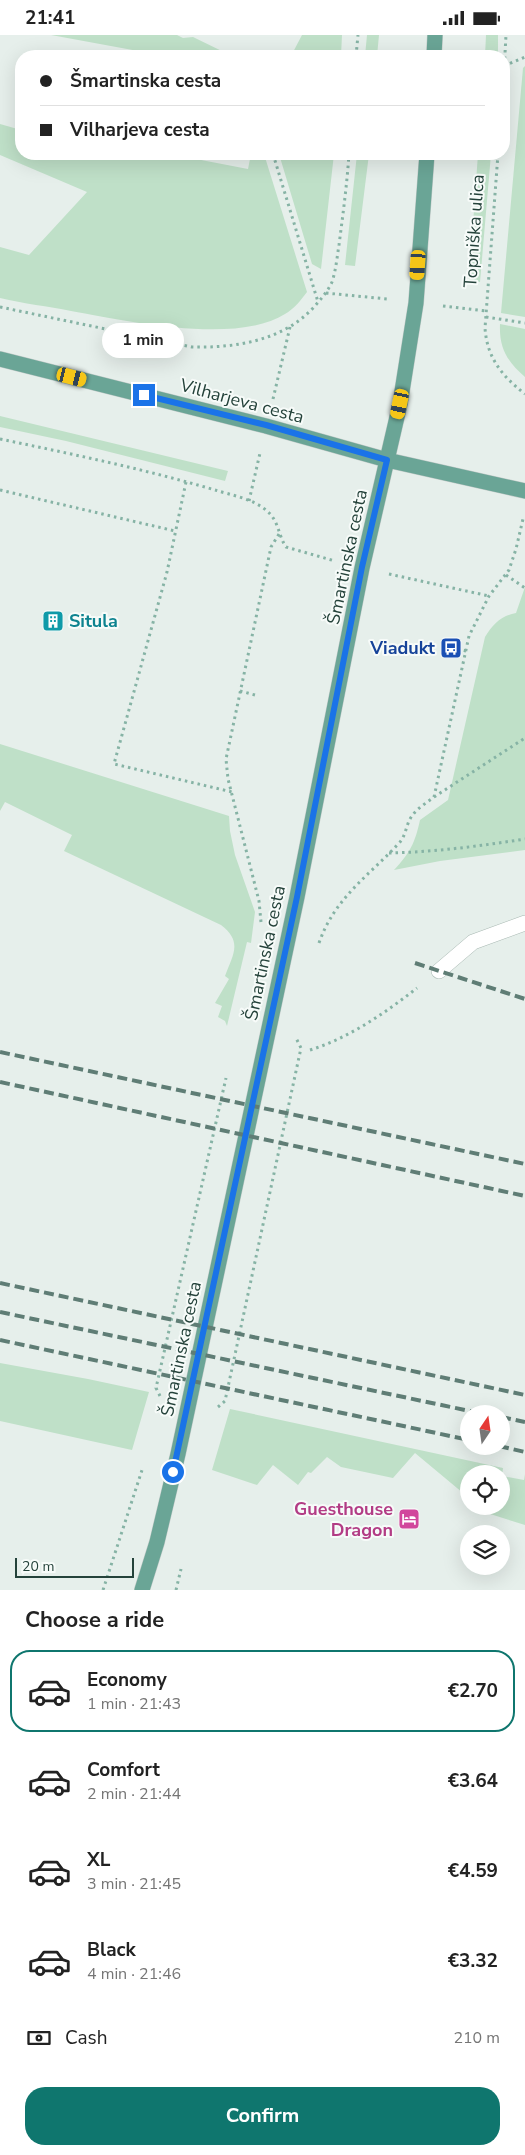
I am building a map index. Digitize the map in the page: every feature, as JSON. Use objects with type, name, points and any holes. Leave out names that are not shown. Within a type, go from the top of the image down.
[{"type":"main road","points":[[435,50],[436,35]]},
{"type":"main road","points":[[427,160],[416,303],[400,404],[387,460],[525,491]]},
{"type":"main road","name":"Vilharjeva cesta","points":[[0,359],[266,425],[387,460]]},
{"type":"main road","name":"Šmartinska cesta","points":[[142,1590],[157,1542],[178,1454],[297,897],[362,567],[387,460]]},
{"type":"lane","points":[[439,971],[473,942],[525,923]]},
{"type":"path","points":[[357,50],[358,35]]},
{"type":"path","points":[[505,50],[506,35]]},
{"type":"path","points":[[510,63],[525,57]]},
{"type":"path","points":[[275,160],[318,302]]},
{"type":"path","points":[[0,307],[180,346],[216,347],[255,341],[280,332],[303,318],[318,302],[326,293],[334,274],[348,160]]},
{"type":"path","name":"Topniška ulica","points":[[498,160],[486,317],[486,346],[492,358],[515,386],[525,394]]},
{"type":"path","points":[[486,317],[525,323]]},
{"type":"path","points":[[0,439],[186,481],[249,501],[266,509],[278,525],[279,533],[286,547],[298,551]]},
{"type":"path","points":[[186,481],[167,572],[114,764],[232,792]]},
{"type":"path","points":[[0,490],[176,531]]},
{"type":"path","points":[[434,797],[470,636],[489,596],[506,575],[516,549],[525,510]]},
{"type":"path","name":"Šmartinska cesta","points":[[261,923],[258,901],[226,759],[271,547],[279,533]]},
{"type":"path","points":[[506,575],[525,588]]},
{"type":"path","points":[[458,590],[489,596]]},
{"type":"path","points":[[451,648],[466,651]]},
{"type":"path","points":[[240,691],[255,695]]},
{"type":"path","points":[[318,944],[324,927],[339,903],[402,840],[410,819],[416,811],[434,797],[525,738]]},
{"type":"path","points":[[389,853],[453,849],[525,839]]},
{"type":"path","points":[[310,1050],[334,1043],[401,1000],[439,971]]},
{"type":"path","points":[[216,1409],[225,1401],[301,1048],[296,1037]]},
{"type":"path","name":"Šmartinska cesta","points":[[161,1397],[156,1388],[228,1072]]},
{"type":"path","points":[[103,1590],[145,1459]]},
{"type":"green space","points":[[51,35],[177,35],[183,38],[193,37],[220,50],[133,50]]},
{"type":"green space","points":[[302,35],[342,35],[341,50],[294,50]]},
{"type":"green space","points":[[367,35],[379,35],[378,50],[366,50]]},
{"type":"green space","points":[[486,35],[498,35],[498,50],[485,50]]},
{"type":"green space","points":[[525,66],[525,317],[501,313],[523,68]]},
{"type":"green space","points":[[0,124],[15,128],[15,160],[201,160],[248,169],[250,160],[266,160],[307,292],[288,312],[264,323],[239,328],[210,329],[150,325],[0,298],[0,247],[29,255],[87,192],[0,155]]},
{"type":"green space","points":[[281,160],[333,160],[321,269],[312,264]]},
{"type":"green space","points":[[356,160],[368,160],[355,266],[345,265]]},
{"type":"green space","points":[[478,160],[490,160],[480,282],[469,280]]},
{"type":"green space","points":[[500,324],[525,329],[525,377],[513,365],[505,353],[501,340]]},
{"type":"green space","points":[[0,416],[228,471],[225,481],[66,441],[0,427]]},
{"type":"green space","points":[[525,587],[525,850],[440,861],[394,870],[411,847],[420,820],[448,800],[485,637],[498,621],[516,613]]},
{"type":"green space","points":[[0,744],[229,816],[235,855],[255,912],[251,943],[247,942],[227,1026],[225,1021],[218,1017],[222,1006],[215,1003],[229,979],[225,976],[233,955],[234,943],[228,931],[221,925],[64,851],[72,835],[5,802],[0,811]]},
{"type":"green space","points":[[0,1363],[149,1392],[132,1450],[0,1421]]},
{"type":"green space","points":[[230,1409],[489,1465],[460,1465],[460,1490],[415,1453],[393,1478],[341,1467],[327,1457],[311,1473],[308,1472],[298,1485],[273,1465],[257,1485],[212,1470]]},
{"type":"green space","points":[[525,1474],[525,1525],[493,1515],[510,1515],[510,1477],[524,1480]]},
{"type":"railway","points":[[415,963],[525,999]]},
{"type":"railway","points":[[0,1052],[525,1164]]},
{"type":"railway","points":[[0,1082],[525,1196]]},
{"type":"railway","points":[[0,1283],[525,1395]]},
{"type":"railway","points":[[0,1312],[460,1409]]},
{"type":"railway","points":[[0,1340],[460,1438]]},
{"type":"railway","points":[[510,1419],[525,1422]]},
{"type":"railway","points":[[510,1449],[525,1452]]},
{"type":"place","name":"Situla","points":[[53,621]]},
{"type":"place","name":"Viadukt","points":[[451,648]]},
{"type":"place","name":"Guesthouse Dragon","points":[[409,1519]]},
{"type":"route","points":[[144,395],[266,425],[387,460],[362,567],[297,897],[259,1066],[173,1472]]}]
